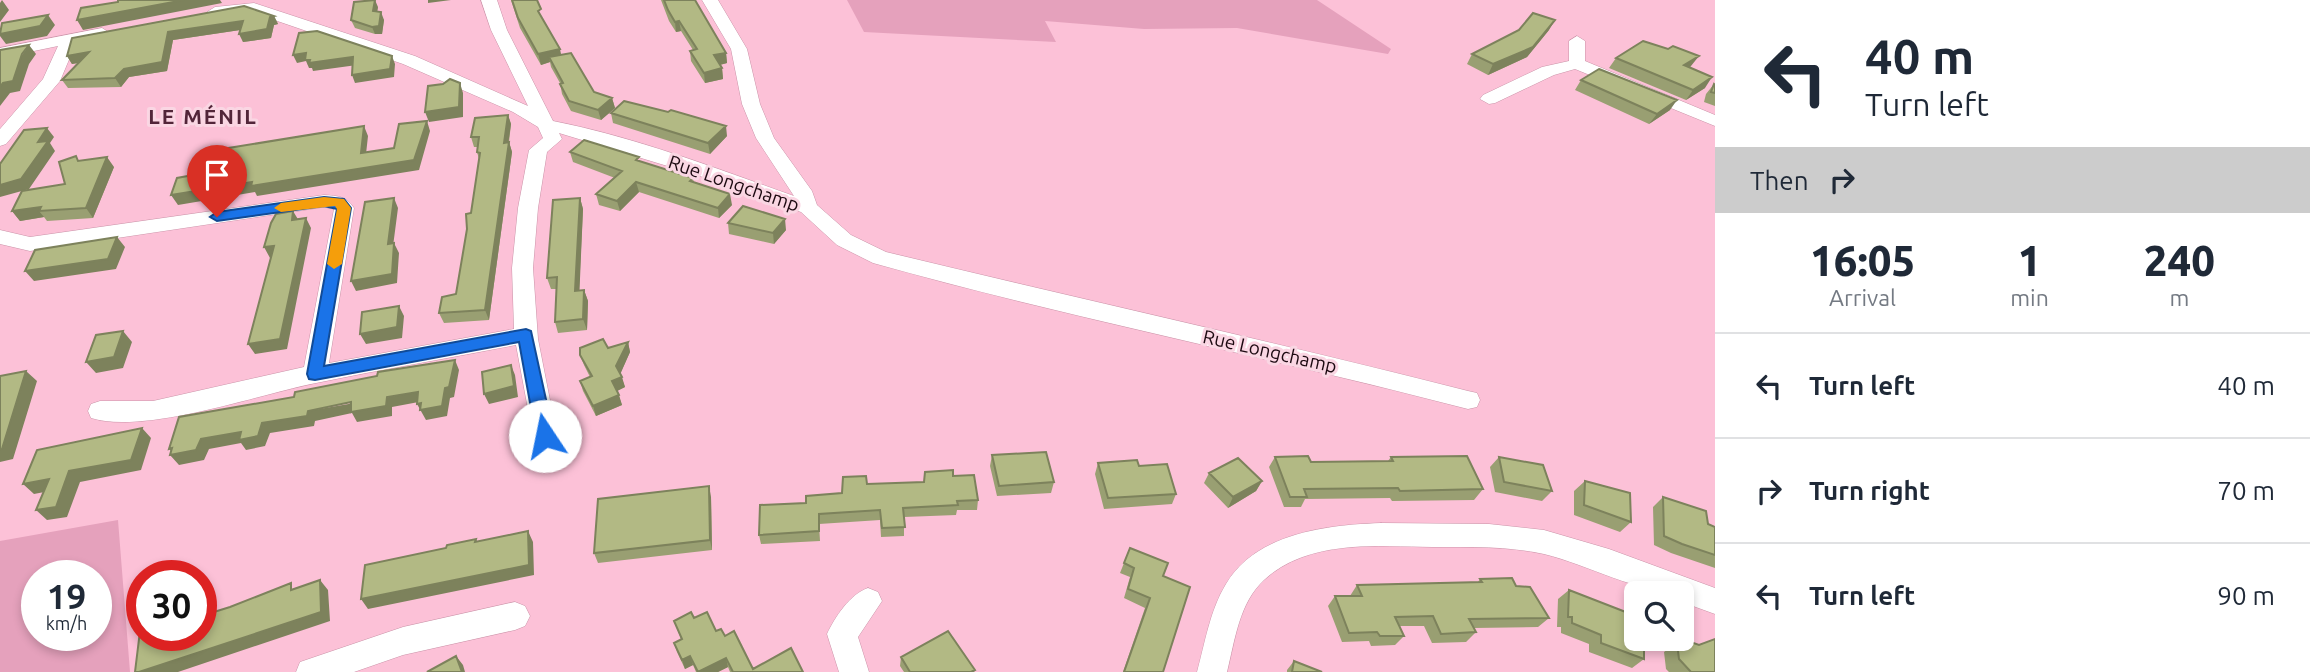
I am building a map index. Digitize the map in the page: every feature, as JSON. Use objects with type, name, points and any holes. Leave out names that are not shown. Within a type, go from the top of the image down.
[{"type":"street","points":[[489,0],[499,30],[553,139],[538,150],[531,182],[523,271],[526,335],[545,436]]},
{"type":"street","points":[[710,0],[739,49],[751,104],[765,138],[802,191],[808,208]]},
{"type":"street","name":"Rue Longchamp","points":[[198,16],[249,3],[409,60],[519,107],[547,125],[577,131],[704,171],[808,208],[844,240],[880,258],[1164,328],[1317,361],[1468,400]]},
{"type":"street","points":[[0,53],[120,30]]},
{"type":"street","points":[[0,140],[51,81],[69,40]]},
{"type":"street","points":[[1577,41],[1577,64]]},
{"type":"street","points":[[1489,99],[1548,71],[1577,64],[1715,121]]},
{"type":"street","points":[[0,237],[30,244],[324,201],[339,202],[344,208],[315,374]]},
{"type":"street","points":[[100,411],[153,411],[315,374],[526,335]]},
{"type":"street","points":[[1212,672],[1236,592],[1256,571],[1282,553],[1341,537],[1373,534],[1508,535],[1590,556],[1715,601]]},
{"type":"street","points":[[854,672],[842,634],[868,601]]},
{"type":"street","points":[[311,672],[367,663],[403,641],[515,616]]},
{"type":"shaded area","points":[[847,0],[1317,0],[1391,49],[1388,54],[1237,28],[1144,29],[1045,21],[1056,42],[864,32]]},
{"type":"shaded area","points":[[118,520],[126,651],[128,651],[130,672],[0,672],[0,541]]},
{"type":"building","points":[[118,0],[184,0],[77,20],[81,8]]},
{"type":"building","points":[[375,0],[373,11],[381,12],[379,26],[372,27],[351,20],[354,2]]},
{"type":"building","points":[[512,0],[537,0],[541,9],[538,11],[560,49],[538,54],[518,18]]},
{"type":"building","points":[[664,0],[695,0],[726,53],[714,55],[722,68],[704,73],[690,51],[697,49],[679,21],[675,22]]},
{"type":"building","points":[[244,6],[274,16],[270,17],[267,29],[239,34],[243,21],[168,32],[162,62],[124,69],[115,78],[62,80],[89,52],[67,56],[72,38]]},
{"type":"building","points":[[1533,13],[1555,20],[1533,47],[1493,64],[1472,54],[1519,30]]},
{"type":"building","points":[[48,15],[40,26],[0,34],[2,23]]},
{"type":"building","points":[[317,31],[392,56],[390,69],[352,75],[353,57],[309,63],[310,60],[305,60],[306,53],[293,55],[299,33]]},
{"type":"building","points":[[1643,41],[1668,49],[1673,46],[1699,56],[1684,65],[1712,77],[1693,90],[1616,58]]},
{"type":"building","points":[[29,45],[22,54],[13,81],[3,83],[0,87],[0,50]]},
{"type":"building","points":[[571,53],[594,92],[612,98],[598,110],[569,101],[560,84],[563,83],[549,57]]},
{"type":"building","points":[[1599,69],[1677,100],[1657,114],[1581,80]]},
{"type":"building","points":[[450,79],[460,83],[459,107],[425,112],[428,86],[443,84]]},
{"type":"building","points":[[624,101],[668,112],[671,110],[726,126],[708,143],[611,113]]},
{"type":"building","points":[[508,115],[504,143],[509,142],[485,310],[439,313],[442,297],[456,294],[467,229],[466,214],[471,213],[480,153],[477,152],[479,137],[471,137],[475,118]]},
{"type":"building","points":[[427,121],[414,160],[251,186],[252,182],[171,195],[177,178],[199,174],[204,152],[364,126],[361,153],[394,148],[399,124]]},
{"type":"building","points":[[47,128],[38,142],[48,141],[21,179],[0,185],[0,164],[24,130]]},
{"type":"building","points":[[584,140],[639,157],[636,160],[693,178],[690,181],[730,194],[718,208],[636,182],[617,201],[596,194],[622,171],[570,152]]},
{"type":"building","points":[[76,156],[78,161],[107,157],[86,208],[39,211],[41,207],[12,211],[22,191],[65,184],[59,162]]},
{"type":"building","points":[[394,198],[388,244],[394,243],[392,274],[351,281],[365,202]]},
{"type":"building","points":[[580,198],[575,291],[584,290],[583,319],[555,322],[557,277],[547,278],[553,200]]},
{"type":"building","points":[[743,206],[785,219],[773,233],[728,223]]},
{"type":"building","points":[[293,211],[292,220],[306,218],[280,339],[248,344],[274,246],[264,247],[271,223],[276,214]]},
{"type":"building","points":[[117,237],[108,259],[25,271],[35,250]]},
{"type":"building","points":[[399,306],[397,327],[360,334],[362,312]]},
{"type":"building","points":[[123,331],[114,357],[86,362],[96,335]]},
{"type":"building","points":[[603,339],[608,348],[628,342],[616,366],[622,377],[612,381],[619,395],[593,406],[580,381],[592,376],[580,355],[580,348]]},
{"type":"building","points":[[455,360],[442,406],[420,410],[421,403],[417,404],[418,392],[387,397],[386,406],[351,412],[351,402],[308,411],[307,416],[262,423],[258,436],[239,440],[241,432],[201,439],[196,450],[170,455],[172,448],[169,449],[179,417],[294,397],[295,392],[377,376],[378,372]]},
{"type":"building","points":[[511,365],[514,386],[484,394],[482,372]]},
{"type":"building","points":[[26,371],[2,449],[0,450],[0,376]]},
{"type":"building","points":[[142,428],[131,460],[69,471],[56,507],[36,510],[49,479],[23,484],[37,450]]},
{"type":"building","points":[[1046,452],[1054,482],[999,486],[992,455]]},
{"type":"building","points":[[1308,456],[1311,462],[1393,461],[1391,457],[1467,456],[1483,489],[1304,489],[1307,497],[1290,497],[1275,457]]},
{"type":"building","points":[[1499,457],[1543,465],[1552,491],[1504,482]]},
{"type":"building","points":[[1238,458],[1262,481],[1233,497],[1209,473]]},
{"type":"building","points":[[1137,460],[1139,466],[1167,464],[1176,494],[1108,498],[1098,463]]},
{"type":"building","points":[[953,470],[953,476],[974,475],[978,500],[957,501],[958,505],[903,508],[905,527],[882,528],[880,510],[819,514],[819,531],[759,535],[760,505],[806,503],[806,496],[842,493],[843,477],[866,476],[867,484],[924,482],[925,472]]},
{"type":"building","points":[[1585,481],[1630,493],[1631,522],[1584,505]]},
{"type":"building","points":[[709,486],[710,540],[594,553],[598,499]]},
{"type":"building","points":[[1663,497],[1706,511],[1708,524],[1715,527],[1715,555],[1664,536]]},
{"type":"building","points":[[528,531],[529,565],[361,599],[365,565],[446,548],[447,545]]},
{"type":"building","points":[[1130,548],[1168,563],[1163,576],[1190,587],[1163,672],[1124,672],[1150,598],[1128,589],[1134,568],[1124,563]]},
{"type":"building","points":[[1512,578],[1516,586],[1530,587],[1549,618],[1469,619],[1476,632],[1441,634],[1433,616],[1395,617],[1404,636],[1380,636],[1377,632],[1349,633],[1335,596],[1362,596],[1357,585],[1482,582],[1480,579]]},
{"type":"building","points":[[320,580],[321,612],[217,646],[217,611],[291,583],[291,590]]},
{"type":"building","points":[[1569,590],[1624,611],[1624,651],[1644,651],[1644,659],[1601,643],[1601,635],[1572,623],[1572,617],[1568,617]]},
{"type":"building","points":[[691,612],[694,618],[707,612],[716,631],[721,629],[725,636],[734,631],[753,669],[791,648],[803,672],[733,672],[726,658],[698,672],[690,656],[682,660],[674,643],[682,639],[674,621]]},
{"type":"building","points":[[948,631],[975,670],[910,672],[901,657]]},
{"type":"building","points":[[1715,639],[1715,672],[1691,672],[1679,659],[1678,651],[1694,651],[1694,643],[1699,645]]},
{"type":"building","points":[[138,651],[203,651],[139,672],[135,672]]},
{"type":"building","points":[[456,656],[462,672],[427,672]]},
{"type":"building","points":[[1294,661],[1322,672],[1292,672]]},
{"type":"slow traffic","points":[[281,208],[324,201],[339,202],[344,208],[334,264]]},
{"type":"district","name":"LE MÉNIL","points":[[203,116]]},
{"type":"route","points":[[217,217],[324,201],[339,202],[344,208],[315,374],[526,335],[545,436]]}]
